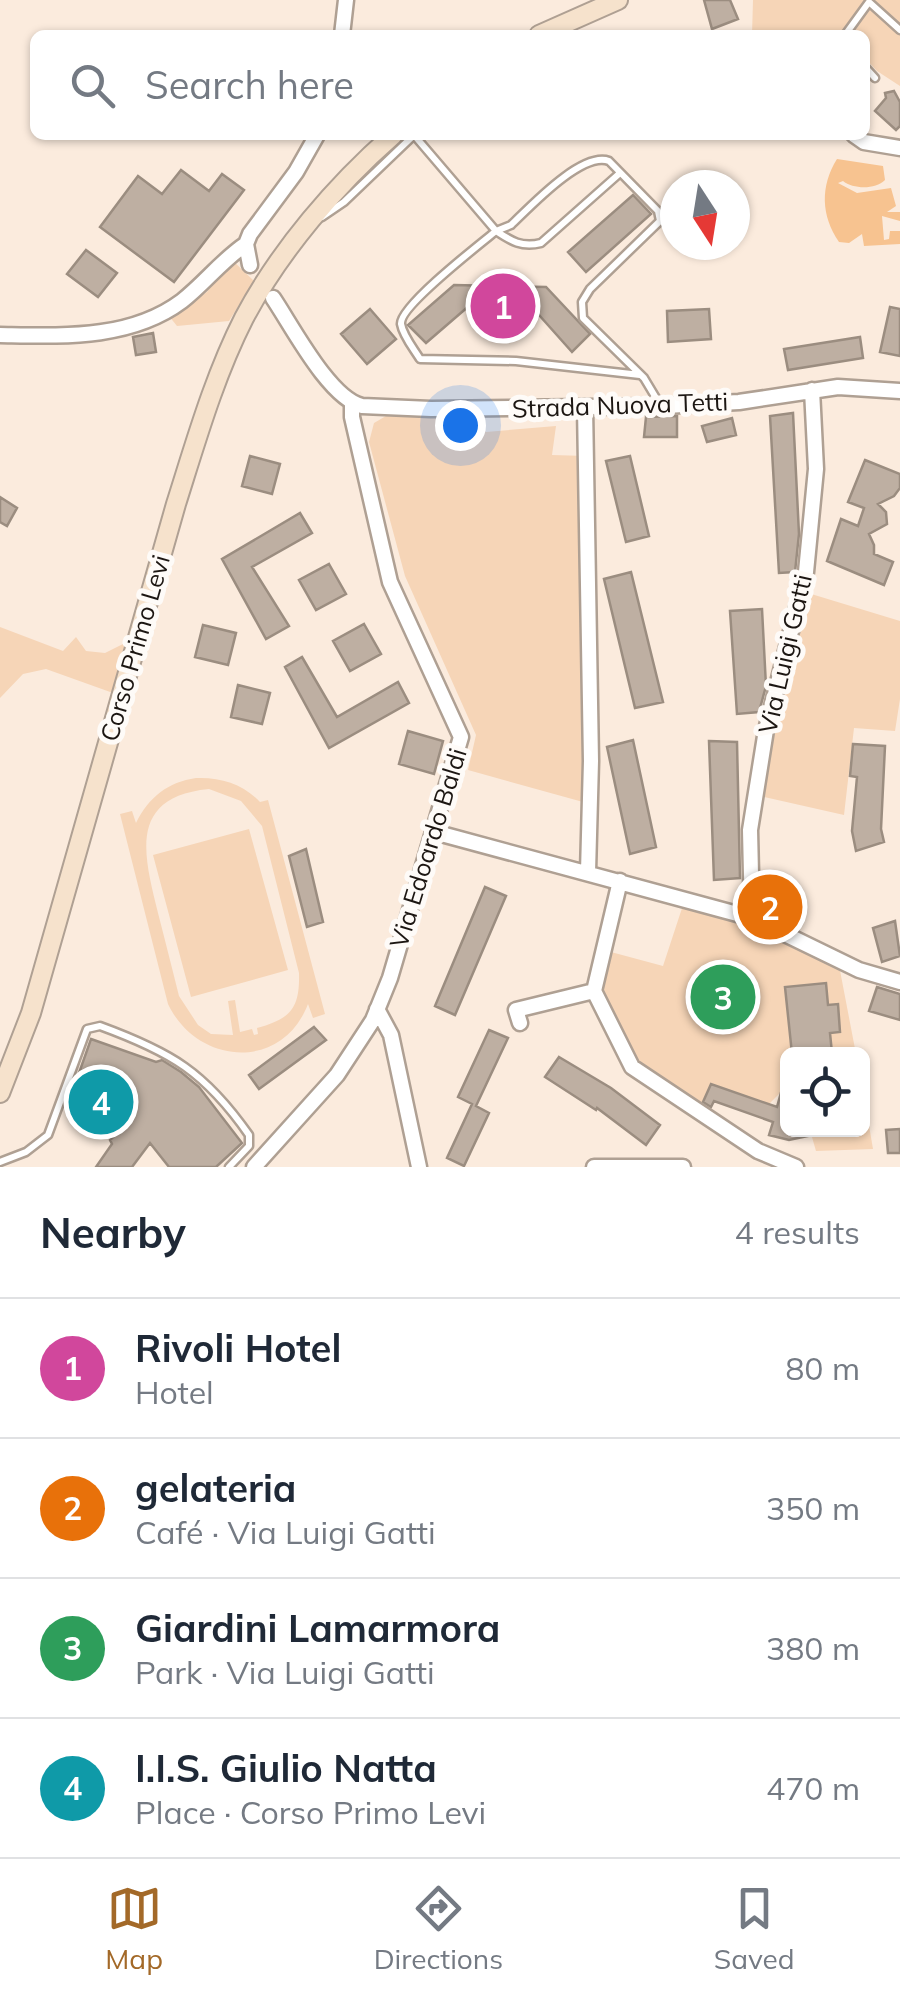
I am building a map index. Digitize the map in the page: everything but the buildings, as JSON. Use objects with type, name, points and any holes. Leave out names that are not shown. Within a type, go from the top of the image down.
[{"type":"main road","points":[[548,30],[590,6],[618,0]]},
{"type":"main road","name":"Corso Primo Levi","points":[[0,1093],[32,1013],[203,419],[233,341],[256,295],[312,221],[388,140]]},
{"type":"street","points":[[343,30],[346,0]]},
{"type":"street","points":[[250,265],[246,244],[250,234],[296,172],[314,140]]},
{"type":"street","points":[[861,140],[900,148]]},
{"type":"street","points":[[0,334],[74,334],[133,326],[178,304],[246,244]]},
{"type":"street","points":[[273,298],[330,382],[352,404]]},
{"type":"street","name":"Strada Nuova Tetti","points":[[352,404],[431,409],[661,406],[738,402],[852,386],[900,391]]},
{"type":"street","name":"Via Luigi Gatti","points":[[752,918],[750,830],[766,730],[806,572],[816,468],[812,390]]},
{"type":"street","name":"Via Edoardo Baldi","points":[[254,1167],[337,1074],[378,1009],[461,737],[390,582],[352,404]]},
{"type":"street","points":[[585,407],[591,742],[588,872]]},
{"type":"street","points":[[434,832],[752,918],[859,970],[900,982]]},
{"type":"street","points":[[620,881],[594,991],[632,1067],[749,1145],[796,1167]]},
{"type":"street","points":[[520,1023],[516,1010],[594,991]]},
{"type":"street","points":[[378,1009],[391,1035],[419,1167]]},
{"type":"street","points":[[594,1167],[683,1167]]},
{"type":"lane","points":[[848,30],[869,2],[900,30]]},
{"type":"lane","points":[[870,73],[874,78]]},
{"type":"lane","name":"Corso Primo Levi","points":[[312,221],[334,212],[409,140]]},
{"type":"lane","points":[[418,140],[496,231],[512,242],[528,246],[541,244],[620,173]]},
{"type":"lane","points":[[640,375],[516,361],[420,359],[401,325],[402,316],[496,231],[511,226],[584,162],[599,157],[608,161],[658,211],[660,221],[590,289],[582,302],[583,318],[640,375],[661,406]]},
{"type":"lane","points":[[0,1162],[26,1152],[48,1135],[87,1029],[100,1026],[175,1058],[206,1080],[249,1135],[249,1146],[229,1167]]},
{"type":"shaded area","points":[[753,0],[900,0],[900,86],[870,63],[870,30],[752,30]]},
{"type":"shaded area","points":[[837,159],[883,166],[885,180],[876,185],[838,183],[857,193],[891,188],[896,206],[887,212],[900,212],[900,221],[882,216],[884,240],[889,239],[890,231],[900,231],[900,244],[864,246],[862,234],[849,243],[839,242],[829,222],[825,201],[831,169]]},
{"type":"shaded area","points":[[231,259],[254,281],[229,321],[177,326],[169,316],[207,292]]},
{"type":"shaded area","points":[[386,416],[475,417],[486,432],[556,426],[552,455],[586,456],[583,802],[468,770],[476,735],[405,576],[369,442],[374,423]]},
{"type":"shaded area","points":[[808,593],[900,621],[900,699],[895,731],[854,728],[844,815],[760,796]]},
{"type":"shaded area","points":[[0,627],[63,651],[76,637],[86,651],[105,653],[125,643],[113,693],[46,669],[23,674],[0,698]]},
{"type":"shaded area","points":[[196,778],[223,780],[239,786],[260,802],[268,800],[325,1014],[313,1018],[308,1004],[296,1026],[279,1041],[260,1050],[218,1049],[198,1039],[181,1024],[168,1004],[120,814],[132,811],[136,823],[160,792]],"holes":[[[209,789],[241,801],[262,826],[299,973],[298,996],[291,1011],[278,1021],[257,1028],[258,1034],[254,1035],[252,1029],[240,1032],[235,1000],[228,1001],[233,1035],[211,1034],[198,1025],[179,996],[149,871],[148,833],[153,817],[164,804],[183,794]]]},
{"type":"shaded area","points":[[249,829],[288,970],[191,997],[153,855]]},
{"type":"shaded area","points":[[685,899],[752,918],[838,960],[855,1047],[780,1047],[780,1093],[769,1104],[712,1085],[700,1106],[629,1062],[594,984],[611,952],[663,966]]},
{"type":"shaded area","points":[[870,1131],[873,1149],[816,1151],[812,1137],[870,1137]]},
{"type":"place","name":"Rivoli Hotel","points":[[503,306]]},
{"type":"place","name":"gelateria","points":[[770,907]]},
{"type":"place","name":"Giardini Lamarmora","points":[[723,997]]},
{"type":"place","name":"I.I.S. Giulio Natta","points":[[101,1102]]}]
